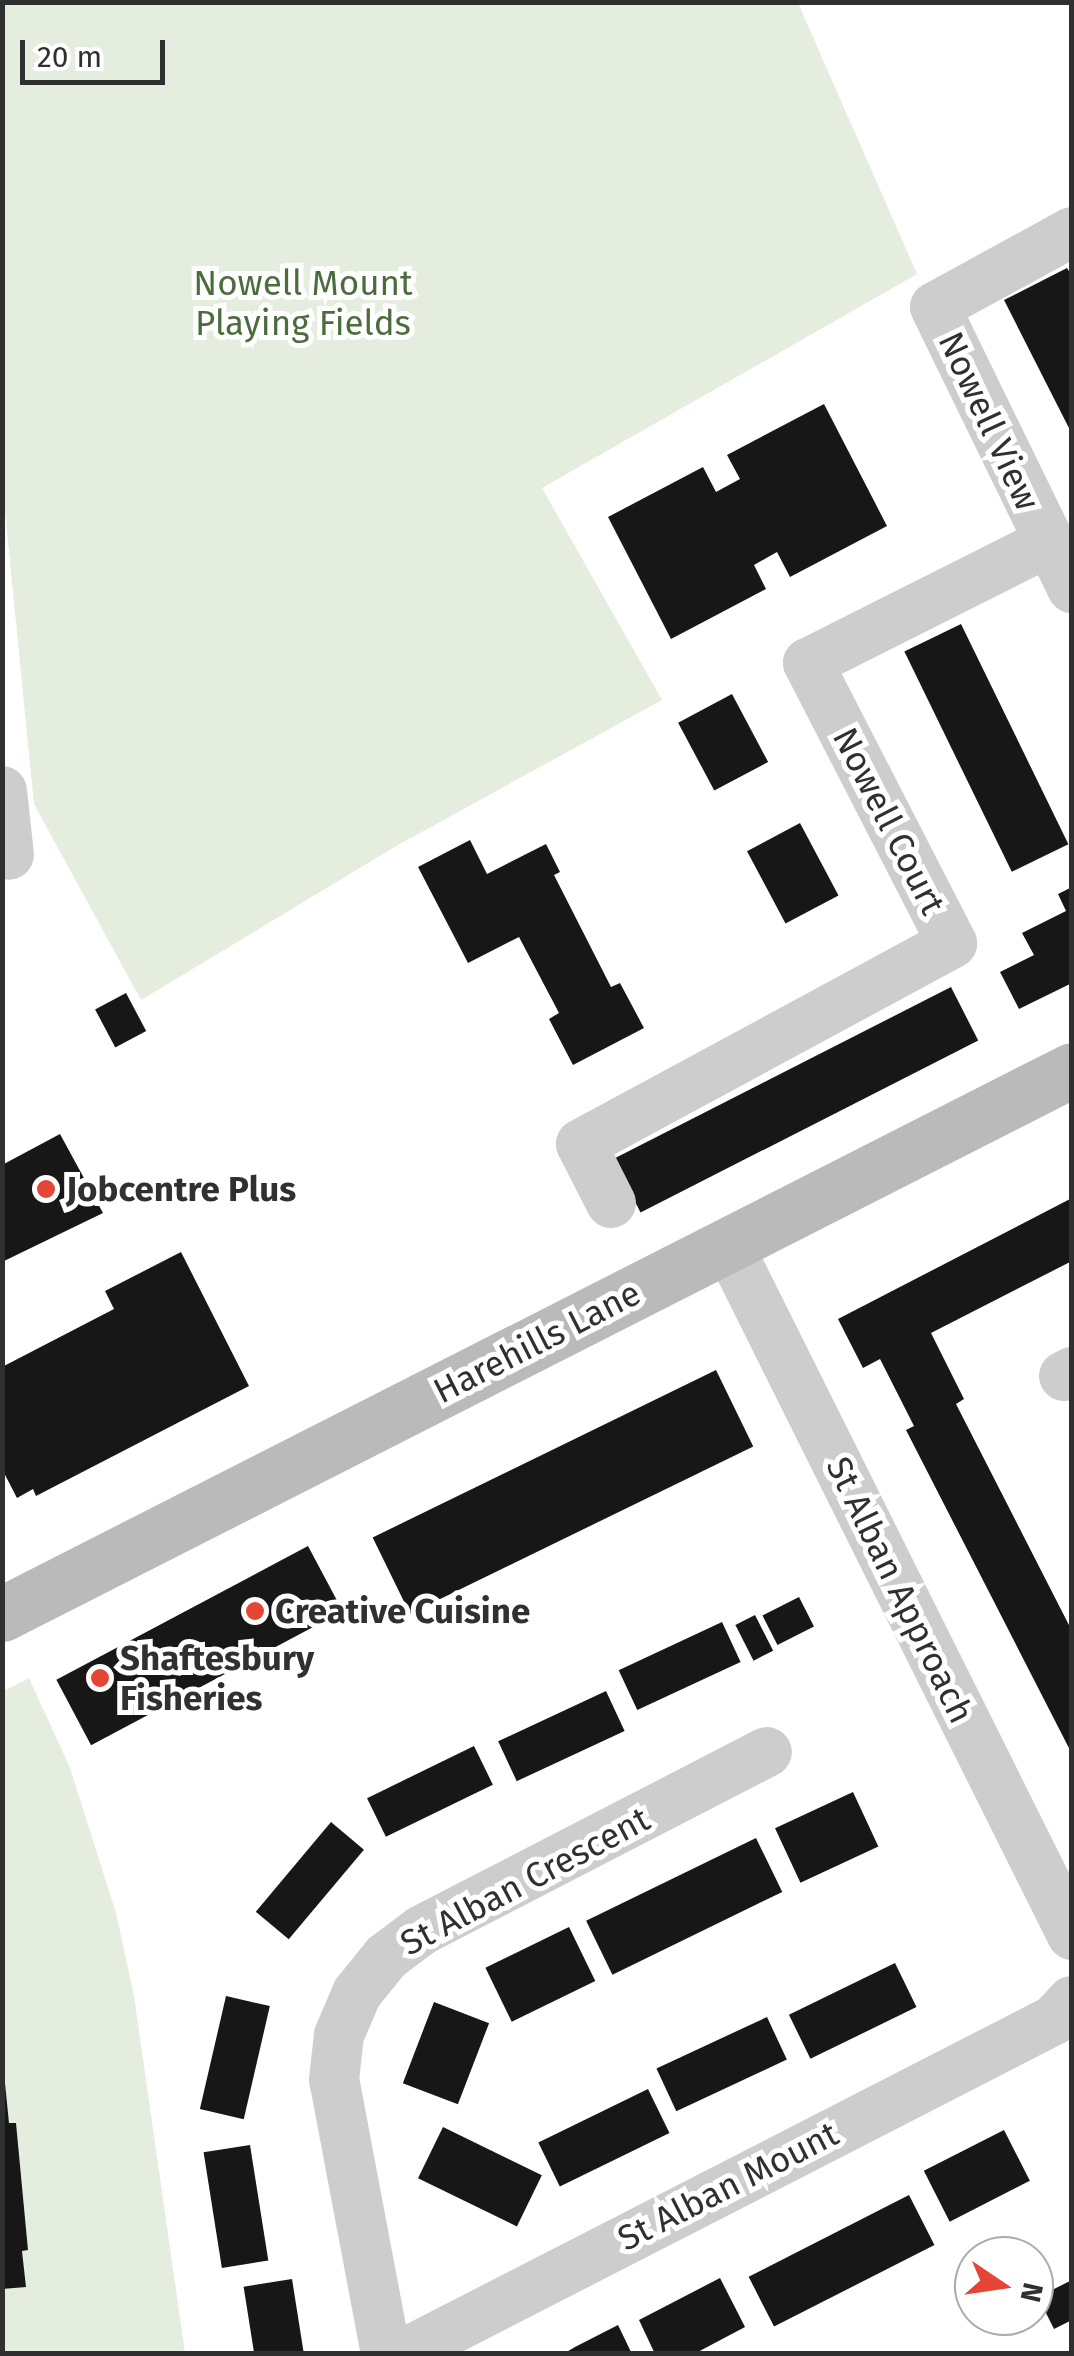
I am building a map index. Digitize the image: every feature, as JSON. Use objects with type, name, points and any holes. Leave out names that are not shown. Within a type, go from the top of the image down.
[{"type":"main road","name":"Harehills Lane","points":[[2,1614],[1072,1070]]},
{"type":"street","name":"Nowell View","points":[[1072,232],[935,307],[1072,588]]},
{"type":"street","name":"Nowell Court","points":[[612,1203],[582,1144],[952,944],[808,664],[1048,543]]},
{"type":"street","points":[[2,790],[9,855]]},
{"type":"street","name":"St Alban Approach","points":[[728,1245],[1072,1935]]},
{"type":"street","name":"St Alban Crescent","points":[[386,2354],[334,2080],[340,2035],[358,1993],[386,1957],[422,1930],[768,1752]]},
{"type":"street","name":"St Alban Mount","points":[[403,2354],[1063,2010]]},
{"type":"green space","name":"Nowell Mount Playing Fields","points":[[2,3],[798,3],[917,274],[542,488],[662,700],[398,845],[141,1000],[34,804],[3,491]]},
{"type":"green space","points":[[29,1678],[70,1768],[116,1913],[134,1996],[185,2353],[3,2354],[3,2289],[26,2286],[22,2251],[28,2249],[16,2123],[9,2123],[2,2056],[2,1692]]},
{"type":"building","points":[[1067,268],[1072,276],[1072,434],[1004,300]]},
{"type":"building","points":[[824,404],[887,526],[790,577],[777,552],[754,565],[766,589],[671,639],[608,517],[703,467],[716,492],[740,479],[727,455]]},
{"type":"building","points":[[961,624],[1068,844],[1012,872],[904,652]]},
{"type":"building","points":[[732,694],[768,762],[714,791],[678,723]]},
{"type":"building","points":[[800,823],[838,895],[786,924],[747,851]]},
{"type":"building","points":[[470,840],[487,874],[546,844],[560,872],[554,875],[611,987],[620,983],[644,1028],[573,1065],[549,1019],[559,1013],[519,937],[468,963],[418,867]]},
{"type":"building","points":[[1072,887],[1072,983],[1019,1009],[1000,972],[1034,955],[1022,933],[1066,911],[1058,894]]},
{"type":"building","points":[[951,987],[978,1040],[641,1213],[613,1159]]},
{"type":"building","points":[[126,993],[146,1031],[115,1047],[95,1009]]},
{"type":"building","name":"Jobcentre Plus","points":[[60,1134],[103,1213],[2,1262],[2,1165]]},
{"type":"building","points":[[1072,1198],[1072,1261],[931,1333],[964,1399],[956,1404],[1072,1631],[1072,1754],[906,1430],[914,1426],[880,1359],[863,1368],[838,1319]]},
{"type":"building","points":[[181,1252],[249,1386],[36,1496],[33,1489],[17,1498],[2,1469],[2,1367],[114,1309],[105,1291]]},
{"type":"building","points":[[716,1370],[753,1446],[410,1614],[373,1537]]},
{"type":"building","points":[[308,1546],[343,1611],[91,1745],[56,1680]]},
{"type":"building","points":[[799,1597],[814,1626],[777,1645],[762,1616]]},
{"type":"building","points":[[755,1615],[773,1651],[754,1661],[735,1625]]},
{"type":"building","points":[[722,1622],[741,1662],[637,1710],[619,1670]]},
{"type":"building","points":[[606,1691],[625,1731],[517,1781],[498,1741]]},
{"type":"building","points":[[474,1746],[493,1785],[386,1837],[367,1798]]},
{"type":"building","points":[[853,1792],[878,1846],[800,1883],[775,1828]]},
{"type":"building","points":[[331,1822],[364,1850],[289,1939],[256,1912]]},
{"type":"building","points":[[756,1838],[782,1892],[612,1975],[586,1921]]},
{"type":"building","points":[[569,1927],[595,1981],[512,2022],[485,1968]]},
{"type":"building","points":[[895,1963],[916,2007],[810,2059],[789,2015]]},
{"type":"building","points":[[226,1996],[270,2006],[244,2119],[200,2109]]},
{"type":"building","points":[[434,2002],[489,2023],[458,2104],[403,2083]]},
{"type":"building","points":[[767,2017],[787,2060],[676,2111],[656,2069]]},
{"type":"building","points":[[5,2083],[9,2123],[16,2123],[28,2250],[22,2251],[26,2287],[2,2289]]},
{"type":"building","points":[[648,2089],[669,2133],[560,2187],[538,2142]]},
{"type":"building","points":[[443,2127],[542,2175],[517,2226],[418,2178]]},
{"type":"building","points":[[1004,2130],[1030,2181],[950,2222],[924,2171]]},
{"type":"building","points":[[250,2145],[268,2261],[222,2268],[204,2152]]},
{"type":"building","points":[[909,2195],[934,2245],[774,2327],[749,2277]]},
{"type":"building","points":[[720,2278],[745,2327],[694,2354],[655,2354],[639,2320]]},
{"type":"building","points":[[292,2279],[304,2354],[254,2354],[244,2287]]},
{"type":"building","points":[[1072,2280],[1072,2320],[1054,2329],[1054,2289]]},
{"type":"building","points":[[618,2325],[632,2354],[563,2354],[575,2347]]},
{"type":"place","name":"Jobcentre Plus","points":[[46,1189]]},
{"type":"place","name":"Creative Cuisine","points":[[255,1611]]},
{"type":"place","name":"Shaftesbury Fisheries","points":[[100,1678]]}]
